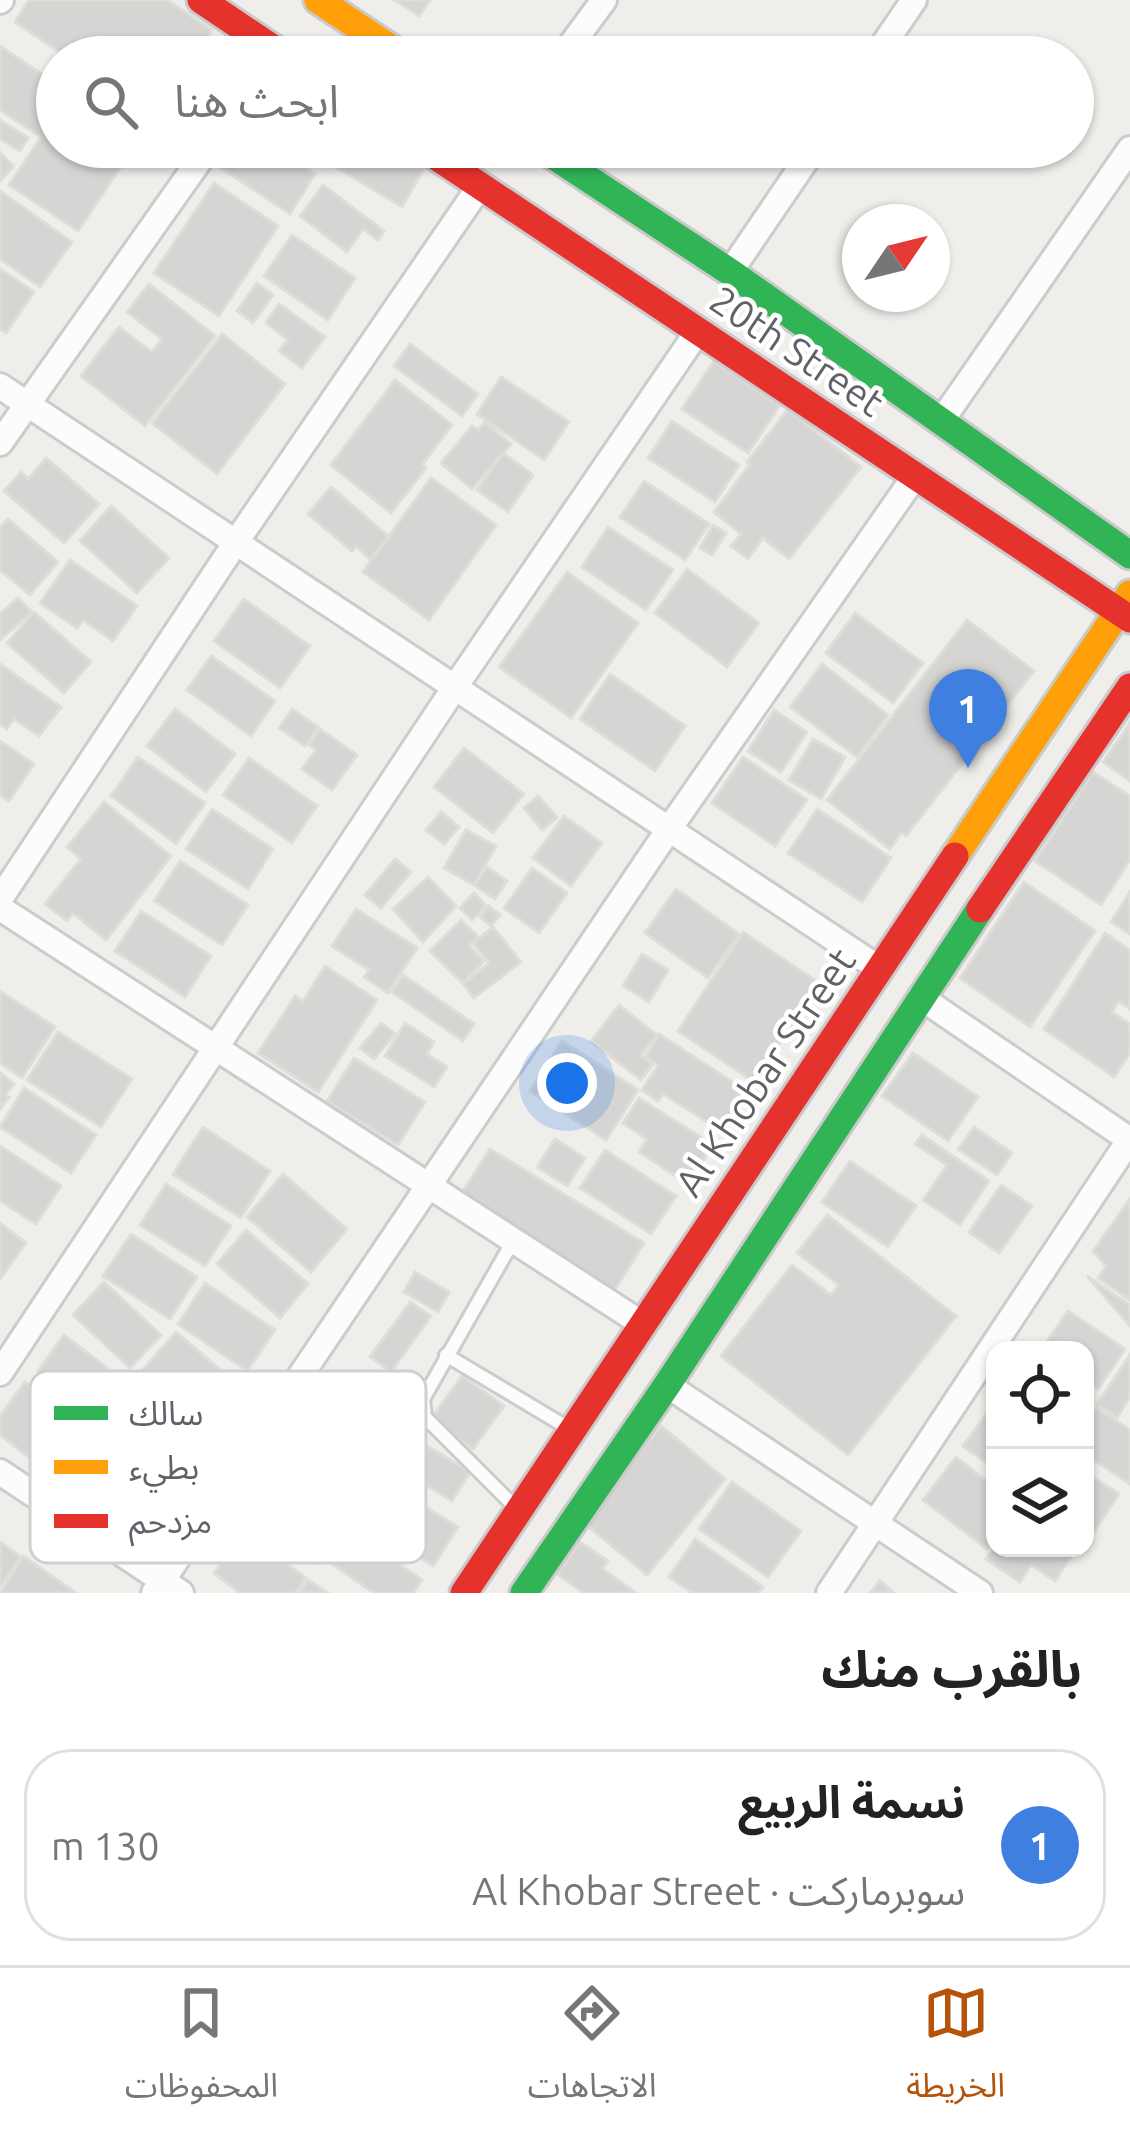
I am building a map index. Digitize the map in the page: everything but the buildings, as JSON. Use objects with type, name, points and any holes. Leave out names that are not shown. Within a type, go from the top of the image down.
[{"type":"street","points":[[201,0],[252,36]]},
{"type":"street","points":[[318,0],[372,36]]},
{"type":"street","points":[[577,36],[604,0]]},
{"type":"street","points":[[889,36],[914,0]]},
{"type":"street","points":[[942,420],[1130,149]]},
{"type":"street","points":[[0,443],[194,168]]},
{"type":"street","name":"20th Street","points":[[454,168],[915,476],[1126,608]]},
{"type":"street","name":"20th Street","points":[[572,168],[730,272],[1130,555]]},
{"type":"street","points":[[730,272],[800,168]]},
{"type":"street","points":[[480,185],[236,542],[0,904],[644,1324]]},
{"type":"street","points":[[0,1373],[455,687],[698,331]]},
{"type":"street","points":[[0,386],[880,969]]},
{"type":"street","points":[[308,1371],[668,829],[915,476]]},
{"type":"street","name":"Al Khobar Street","points":[[464,1593],[1126,608]]},
{"type":"street","points":[[524,1593],[1130,687]]},
{"type":"street","points":[[829,1593],[1130,1139],[920,997]]},
{"type":"street","points":[[667,1385],[980,1593]]},
{"type":"street","points":[[0,1472],[30,1493]]},
{"type":"street","points":[[129,1563],[166,1589],[183,1563]]},
{"type":"lane","points":[[426,1393],[513,1240]]},
{"type":"lane","points":[[446,1355],[572,1431]]},
{"type":"lane","points":[[426,1418],[519,1511]]},
{"type":"traffic: fast","points":[[572,168],[730,272],[1130,555]]},
{"type":"traffic: fast","points":[[524,1593],[667,1385],[980,909]]},
{"type":"traffic: slow","points":[[318,0],[372,36]]},
{"type":"traffic: slow","points":[[955,856],[1130,594]]},
{"type":"traffic: jam","points":[[201,0],[255,36]]},
{"type":"traffic: jam","points":[[454,168],[1130,619]]},
{"type":"traffic: jam","points":[[980,909],[1130,687]]},
{"type":"traffic: jam","points":[[464,1593],[955,856]]},
{"type":"place","name":"نسمة الربيع","points":[[968,768]]}]
